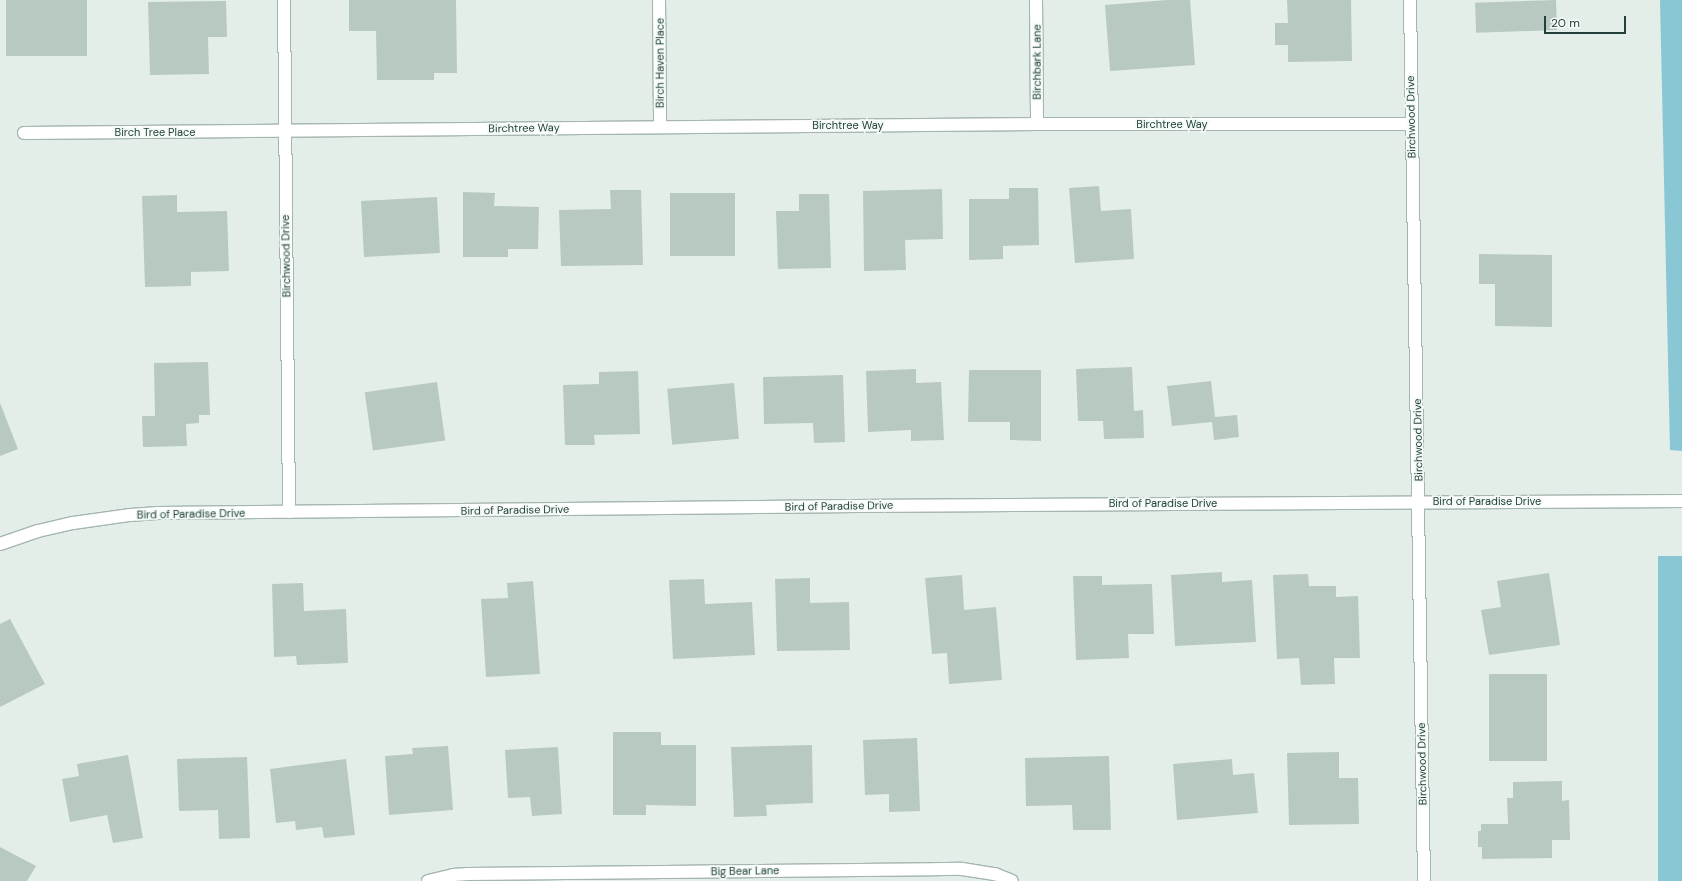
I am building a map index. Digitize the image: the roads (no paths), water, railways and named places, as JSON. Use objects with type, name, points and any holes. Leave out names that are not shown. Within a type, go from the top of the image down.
[{"type":"street","name":"Birchwood Drive","points":[[284,0],[289,512]]},
{"type":"street","name":"Birch Haven Place","points":[[659,0],[660,126]]},
{"type":"street","name":"Birchbark Lane","points":[[1036,0],[1038,124]]},
{"type":"street","name":"Birchwood Drive","points":[[1410,0],[1424,881]]},
{"type":"street","name":"Birchtree Way","points":[[285,131],[660,126],[1411,124]]},
{"type":"street","name":"Birch Tree Place","points":[[24,133],[285,131]]},
{"type":"street","name":"Bird of Paradise Drive","points":[[0,544],[38,531],[102,518],[130,515],[289,512],[1682,500]]},
{"type":"street","name":"Big Bear Lane","points":[[428,881],[454,874],[962,869],[995,874],[1012,881]]},
{"type":"water","points":[[1660,0],[1682,0],[1682,451],[1670,450]]},
{"type":"water","points":[[1658,556],[1682,556],[1682,881],[1658,881]]}]
